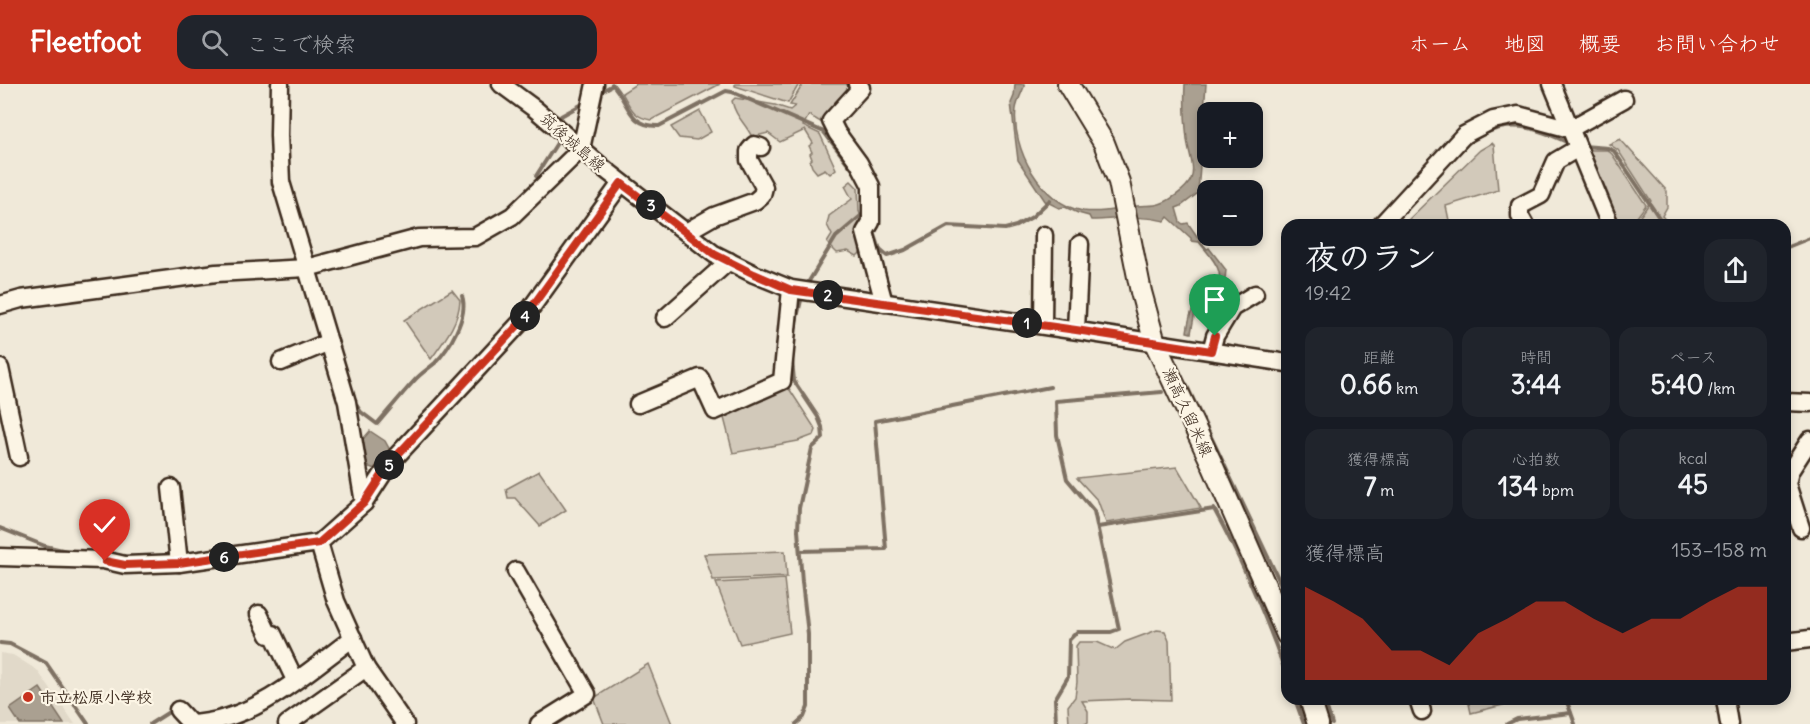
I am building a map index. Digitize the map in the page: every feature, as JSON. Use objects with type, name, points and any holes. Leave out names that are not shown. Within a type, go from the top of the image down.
[{"type":"main road","name":"瀬高久留米線","points":[[1068,84],[1104,143],[1119,182],[1126,225],[1155,343],[1281,619]]},
{"type":"main road","points":[[1312,705],[1318,724]]},
{"type":"street","points":[[280,84],[281,182],[346,402],[364,503]]},
{"type":"street","name":"筑後城島線","points":[[501,84],[535,109],[621,183],[714,254],[791,290],[1076,330],[1281,362]]},
{"type":"street","points":[[0,305],[21,299],[216,273],[307,268],[419,238],[474,237],[512,216],[581,149],[595,84]]},
{"type":"street","points":[[857,84],[861,87],[831,121],[859,163],[871,186],[871,222],[865,232],[884,303]]},
{"type":"street","points":[[1552,84],[1608,219]]},
{"type":"street","points":[[1387,219],[1464,135],[1493,120],[1518,115],[1570,129],[1623,99]]},
{"type":"street","points":[[686,232],[714,216],[755,201],[762,195],[764,187],[749,160],[749,151],[754,145],[761,147]]},
{"type":"street","points":[[1522,219],[1520,206],[1540,195],[1556,161],[1578,148]]},
{"type":"street","points":[[0,557],[103,560],[125,565],[179,563],[319,543],[364,503],[390,463],[521,322],[621,183]]},
{"type":"street","points":[[1043,326],[1044,235]]},
{"type":"street","points":[[1076,330],[1080,244]]},
{"type":"street","points":[[665,318],[729,261]]},
{"type":"street","points":[[638,404],[700,378],[715,411],[782,381],[791,290]]},
{"type":"street","points":[[1211,351],[1215,336],[1232,308],[1255,294]]},
{"type":"street","points":[[281,362],[329,342]]},
{"type":"street","points":[[0,368],[19,457]]},
{"type":"street","points":[[1791,402],[1810,403]]},
{"type":"street","points":[[1791,469],[1810,440]]},
{"type":"street","points":[[171,488],[179,563]]},
{"type":"street","points":[[1791,497],[1801,528]]},
{"type":"street","points":[[319,543],[336,601],[366,668],[405,724]]},
{"type":"street","points":[[516,571],[587,694],[539,724]]},
{"type":"street","points":[[259,614],[269,635],[273,634],[295,680]]},
{"type":"street","points":[[178,710],[191,724],[238,715],[273,696],[353,638]]},
{"type":"street","points":[[1791,641],[1810,639]]},
{"type":"street","points":[[287,724],[366,668]]},
{"type":"street","points":[[1726,705],[1729,724]]},
{"type":"shaded area","points":[[636,84],[720,84],[651,120],[636,114],[622,93]]},
{"type":"shaded area","points":[[735,84],[799,84],[788,103],[735,86]]},
{"type":"shaded area","points":[[803,84],[854,84],[857,87],[824,124],[809,115],[803,126],[820,134],[836,169],[830,174],[825,169],[817,173],[812,167],[810,154],[812,152],[809,146],[813,143],[805,130],[780,142],[768,133],[752,137],[736,112],[732,101],[735,98],[790,110],[795,106],[790,105]]},
{"type":"shaded area","points":[[1015,84],[1024,84],[1017,106],[1018,140],[1024,157],[1042,186],[1054,198],[1068,206],[1083,211],[1097,211],[1160,204],[1170,199],[1189,183],[1193,170],[1186,132],[1185,84],[1206,84],[1205,102],[1197,102],[1197,168],[1200,168],[1197,194],[1176,208],[1180,222],[1188,223],[1197,236],[1197,242],[1191,241],[1191,238],[1168,217],[1165,221],[1137,218],[1091,220],[1089,216],[1065,207],[1059,208],[1045,201],[1018,160],[1011,103]]},
{"type":"shaded area","points":[[700,111],[711,132],[697,140],[679,138],[671,127]]},
{"type":"shaded area","points":[[1620,139],[1667,191],[1667,207],[1662,216],[1665,219],[1638,219],[1651,201],[1618,150],[1609,144]]},
{"type":"shaded area","points":[[1492,143],[1494,145],[1498,190],[1446,206],[1449,219],[1409,219],[1480,150]]},
{"type":"shaded area","points":[[1583,150],[1607,150],[1612,154],[1646,205],[1636,219],[1612,219]]},
{"type":"shaded area","points":[[851,181],[858,188],[862,222],[862,251],[857,256],[848,251],[837,253],[827,243],[832,235],[827,225],[829,216],[852,199],[845,186]]},
{"type":"shaded area","points":[[1202,246],[1209,248],[1226,270],[1224,288],[1195,311],[1191,333],[1187,332],[1193,309],[1207,297],[1218,282],[1218,269]]},
{"type":"shaded area","points":[[452,290],[460,300],[457,316],[431,359],[404,320]]},
{"type":"shaded area","points":[[788,387],[816,430],[814,435],[798,441],[733,453],[723,414]]},
{"type":"shaded area","points":[[370,431],[385,441],[391,452],[378,470],[361,464],[358,445]]},
{"type":"shaded area","points":[[1177,467],[1201,508],[1106,523],[1098,501],[1077,478]]},
{"type":"shaded area","points":[[539,471],[566,510],[540,526],[515,498],[508,498],[506,489]]},
{"type":"shaded area","points":[[785,551],[787,577],[713,580],[704,554]]},
{"type":"shaded area","points":[[784,579],[790,633],[740,644],[716,583]]},
{"type":"shaded area","points":[[1157,630],[1165,631],[1169,641],[1171,700],[1082,701],[1088,711],[1088,722],[1085,724],[1069,723],[1068,706],[1075,697],[1076,646],[1079,642],[1097,642],[1115,650],[1125,642]]},
{"type":"shaded area","name":"市立松原小学校","points":[[0,653],[13,655],[37,670],[75,724],[0,724]]},
{"type":"shaded area","points":[[648,664],[672,724],[604,724],[594,698]]},
{"type":"shaded area","points":[[40,688],[64,724],[20,724],[10,709]]},
{"type":"shaded area","points":[[1469,705],[1503,705],[1471,713]]},
{"type":"waterway","points":[[612,84],[635,118],[649,125],[659,126],[726,91],[732,92],[824,132],[856,174]]},
{"type":"waterway","points":[[600,92],[613,85]]},
{"type":"waterway","points":[[560,125],[561,116],[586,102]]},
{"type":"waterway","points":[[1488,132],[1509,127],[1529,128],[1569,143]]},
{"type":"waterway","points":[[536,176],[557,143],[558,135]]},
{"type":"waterway","points":[[1455,157],[1468,143],[1479,136]]},
{"type":"waterway","points":[[1583,146],[1608,148],[1614,151],[1660,219]]},
{"type":"waterway","points":[[873,229],[880,250],[887,256],[905,250],[948,226],[1005,229],[1016,226],[1032,217],[1050,200]]},
{"type":"waterway","points":[[806,286],[836,237],[863,214],[866,218]]},
{"type":"waterway","points":[[1791,246],[1810,238]]},
{"type":"waterway","points":[[353,400],[361,412],[377,424],[416,378],[435,363],[446,349],[463,313],[462,296]]},
{"type":"waterway","points":[[795,326],[802,296]]},
{"type":"waterway","points":[[792,360],[794,381],[818,417],[823,438],[812,448],[799,508],[798,530],[808,634],[808,707],[804,717],[796,724]]},
{"type":"waterway","points":[[1186,384],[1281,584]]},
{"type":"waterway","points":[[800,551],[886,549],[875,421],[1050,387]]},
{"type":"waterway","points":[[1056,724],[1055,699],[1068,677],[1069,640],[1077,632],[1111,632],[1119,629],[1094,511],[1067,479],[1057,435],[1056,401],[1162,392]]},
{"type":"waterway","points":[[1098,527],[1214,509],[1254,591],[1281,660]]},
{"type":"waterway","points":[[0,528],[45,546],[67,551]]},
{"type":"waterway","points":[[0,643],[10,644],[46,663],[88,724]]},
{"type":"waterway","points":[[1297,705],[1304,724]]},
{"type":"waterway","points":[[1326,705],[1332,724]]},
{"type":"waterway","points":[[1568,705],[1575,724]]},
{"type":"waterway","points":[[150,724],[172,710],[174,712]]},
{"type":"waterway","points":[[1507,724],[1517,719],[1571,713]]},
{"type":"place","name":"市立松原小学校","points":[[28,697]]},
{"type":"route","points":[[105,561],[125,565],[179,563],[319,543],[364,503],[390,463],[521,322],[621,183],[714,254],[791,290],[1211,351],[1215,336]]}]
